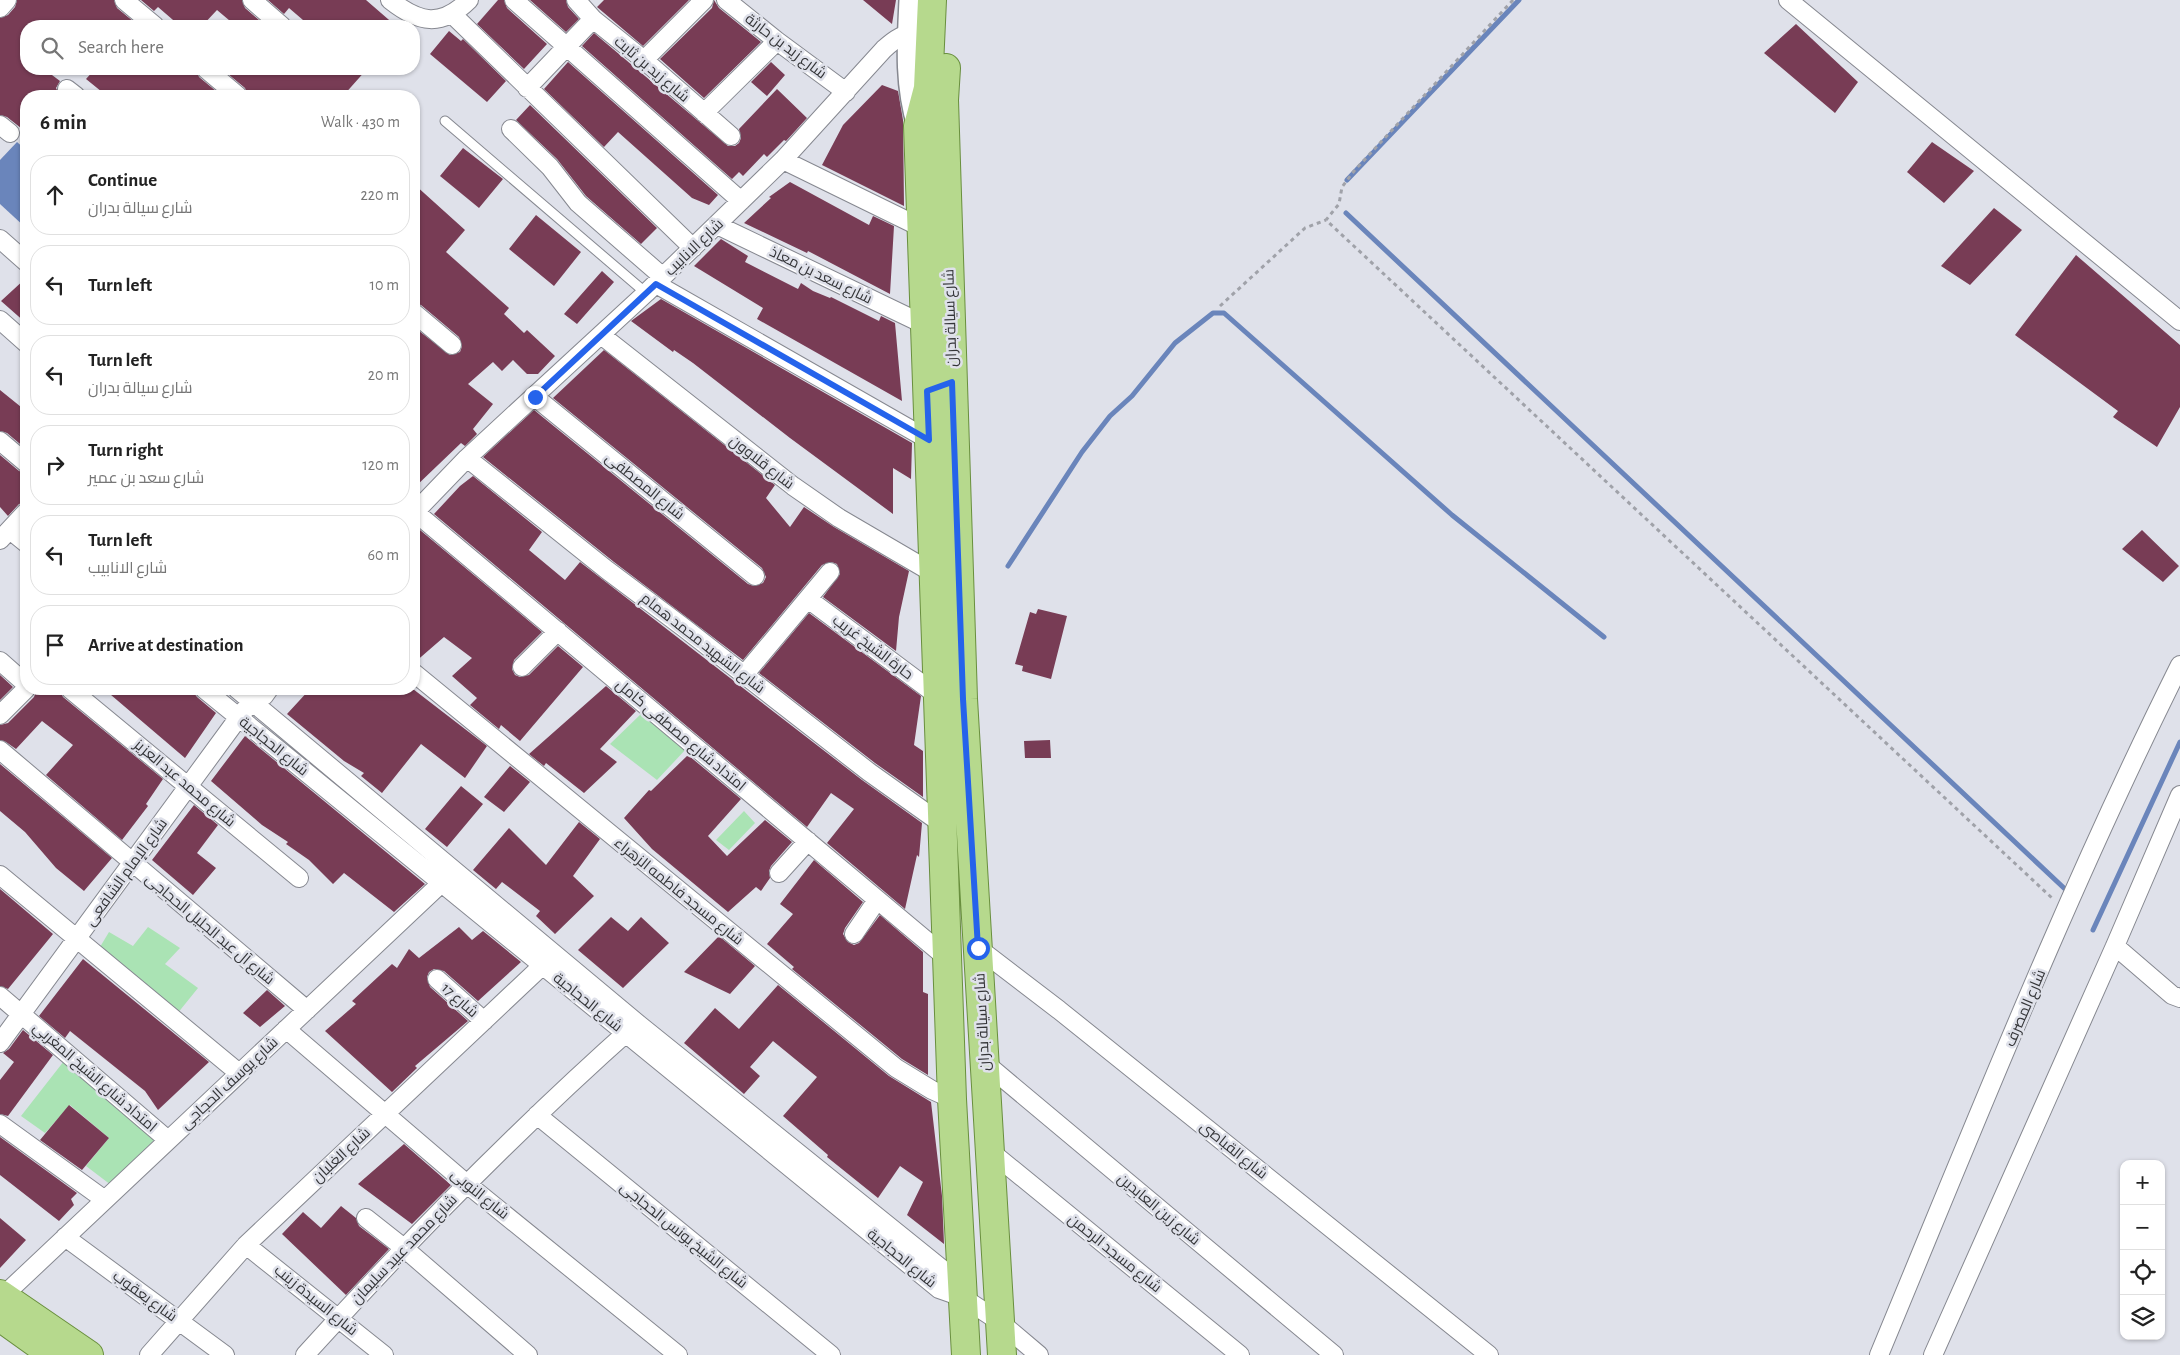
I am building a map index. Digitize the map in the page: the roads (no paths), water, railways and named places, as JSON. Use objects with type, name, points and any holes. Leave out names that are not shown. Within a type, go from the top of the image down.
[{"type":"main road","name":"شارع سيالة بدران","points":[[932,0],[920,32],[928,88],[918,126],[946,958],[966,1355]]},
{"type":"main road","name":"شارع سيالة بدران","points":[[949,0],[944,100],[963,699],[1002,1355]]},
{"type":"main road","points":[[927,391],[952,382]]},
{"type":"main road","points":[[1,1302],[46,1347],[89,1355]]},
{"type":"street","points":[[0,8],[7,0]]},
{"type":"street","points":[[124,0],[149,20]]},
{"type":"street","points":[[252,0],[275,20]]},
{"type":"street","points":[[390,0],[406,12],[419,18],[433,20],[452,14],[469,0]]},
{"type":"street","points":[[514,0],[742,201]]},
{"type":"street","points":[[644,60],[704,0]]},
{"type":"street","name":"شارع زيد بن حارثة","points":[[726,0],[777,41],[846,92]]},
{"type":"street","name":"شارع سيالة بدران","points":[[910,0],[920,32]]},
{"type":"street","points":[[1788,0],[2180,321]]},
{"type":"street","points":[[528,88],[566,47],[586,7]]},
{"type":"street","name":"شارع زيد بن ثابت","points":[[586,7],[731,136]]},
{"type":"street","points":[[452,14],[693,248]]},
{"type":"street","name":"شارع الانابيب","points":[[420,506],[467,458],[655,285],[742,201],[783,160],[895,39],[920,32]]},
{"type":"street","points":[[704,113],[777,41]]},
{"type":"street","points":[[213,75],[231,90]]},
{"type":"street","points":[[512,129],[550,167],[578,203],[655,285],[929,440]]},
{"type":"street","points":[[783,160],[922,228]]},
{"type":"street","name":"شارع سعد بن معاذ","points":[[717,225],[925,325]]},
{"type":"street","points":[[2,245],[20,258]]},
{"type":"street","points":[[420,318],[452,345]]},
{"type":"street","points":[[0,320],[20,338]]},
{"type":"street","name":"شارع قلاوون","points":[[601,335],[793,486],[839,518],[933,573]]},
{"type":"street","name":"شارع المصطفى","points":[[535,397],[755,576]]},
{"type":"street","points":[[0,441],[20,458]]},
{"type":"street","name":"شارع الشهيد محمد همام","points":[[467,458],[607,570],[869,772],[942,824]]},
{"type":"street","name":"امتداد شارع مصطفى كامل","points":[[420,517],[946,958]]},
{"type":"street","points":[[3,538],[20,520]]},
{"type":"street","points":[[3,538],[20,542]]},
{"type":"street","points":[[744,675],[830,572]]},
{"type":"street","name":"حارة الشيخ غريب","points":[[808,599],[938,696]]},
{"type":"street","points":[[522,667],[558,631]]},
{"type":"street","points":[[0,661],[20,679]]},
{"type":"street","name":"شارع المصرف","points":[[1879,1355],[2066,911],[2144,738],[2180,665]]},
{"type":"street","name":"شارع مسجد فاطمه الزهراء","points":[[420,678],[896,1068],[914,1080],[952,1099]]},
{"type":"street","points":[[0,715],[20,695]]},
{"type":"street","name":"شارع محمد عبد العزيز","points":[[77,695],[298,878]]},
{"type":"street","name":"شارع الحجاجية","points":[[212,695],[543,965],[632,1028],[946,1273],[958,1288],[962,1297]]},
{"type":"street","name":"شارع الإمام الشافعى","points":[[0,1043],[239,717],[252,695],[265,695]]},
{"type":"street","name":"شارع الحجاجية","points":[[252,695],[456,870],[632,1028]]},
{"type":"street","name":"شارع آل عبد الجليل الحجاجى","points":[[0,750],[307,1010]]},
{"type":"street","points":[[1933,1355],[2180,795]]},
{"type":"street","points":[[779,873],[808,842]]},
{"type":"street","name":"شارع يوسف الحجاجى","points":[[1,1302],[65,1237],[456,870]]},
{"type":"street","points":[[0,875],[76,940],[239,1073]]},
{"type":"street","points":[[854,934],[877,900]]},
{"type":"street","points":[[2115,946],[2172,995],[2180,998]]},
{"type":"street","name":"شارع القباصى","points":[[978,948],[1059,1010],[1489,1355]]},
{"type":"street","name":"شارع الغلبان","points":[[149,1355],[246,1245],[543,965]]},
{"type":"street","name":"شارع 17","points":[[437,979],[484,1021]]},
{"type":"street","name":"امتداد شارع الشيخ المغربي","points":[[0,996],[168,1140]]},
{"type":"street","name":"شارع محمد عبيد سليمان","points":[[305,1355],[404,1248],[467,1184],[632,1028]]},
{"type":"street","name":"شارع النوبى","points":[[286,1029],[467,1184],[678,1355]]},
{"type":"street","name":"شارع زين العابدين","points":[[985,1063],[1334,1355]]},
{"type":"street","name":"شارع الشيخ يونس الحجاجى","points":[[538,1115],[832,1355]]},
{"type":"street","points":[[0,1124],[105,1200]]},
{"type":"street","name":"شارع مسجد الرحمن","points":[[990,1151],[1240,1355]]},
{"type":"street","points":[[366,1218],[404,1248],[528,1355]]},
{"type":"street","name":"شارع يعقوب","points":[[65,1237],[225,1355]]},
{"type":"street","name":"شارع السيدة زينب","points":[[246,1245],[384,1355]]},
{"type":"street","points":[[962,1297],[1000,1322],[1039,1355]]},
{"type":"lane","points":[[445,121],[655,285]]},
{"type":"water","points":[[17,142],[20,145],[20,222],[0,204],[0,160]]},
{"type":"waterway","points":[[1347,180],[1519,0]]},
{"type":"waterway","points":[[1346,213],[2065,889]]},
{"type":"waterway","points":[[1008,566],[1082,452],[1110,416],[1132,396],[1175,343],[1213,313],[1224,313],[1452,515],[1604,637]]},
{"type":"waterway","points":[[2093,930],[2180,742]]}]
